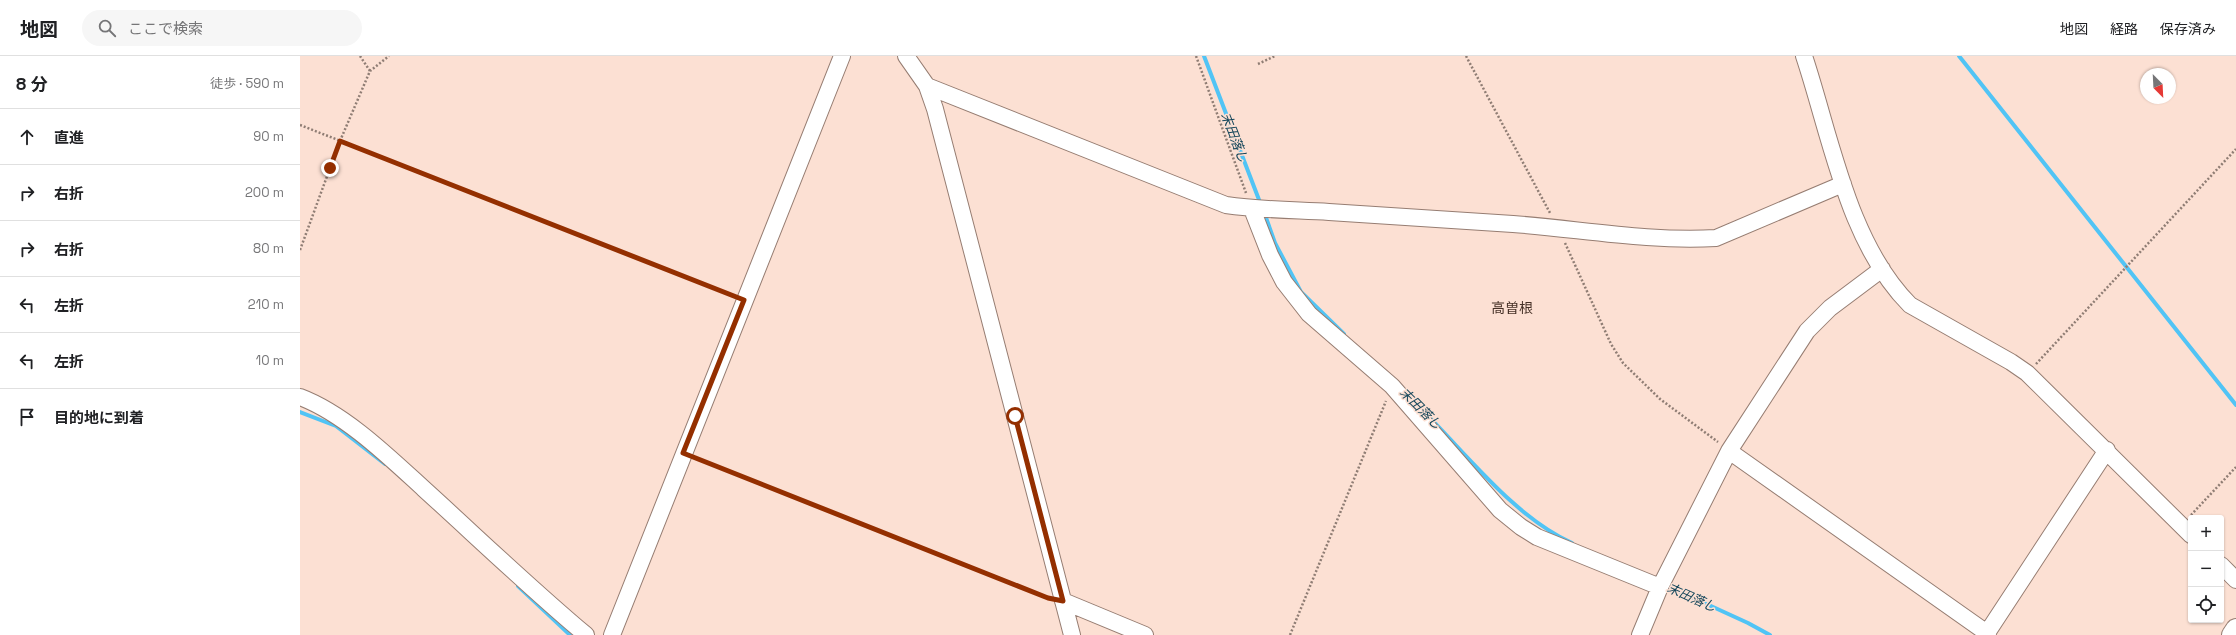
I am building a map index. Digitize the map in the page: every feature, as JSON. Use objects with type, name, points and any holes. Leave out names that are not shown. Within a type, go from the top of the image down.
[{"type":"main road","points":[[2232,635],[2236,629]]},
{"type":"street","points":[[612,635],[683,453],[842,56]]},
{"type":"street","points":[[906,56],[927,86],[939,123],[1072,635]]},
{"type":"street","points":[[1804,56],[1843,184],[1857,219],[1882,269],[1898,294],[1910,305],[2005,358],[2027,373],[2107,450],[2186,530]]},
{"type":"street","points":[[927,86],[1226,205],[1252,209],[1558,227],[1644,236],[1716,238],[1843,184]]},
{"type":"street","points":[[1252,209],[1270,255],[1284,282],[1309,314],[1392,386],[1500,510],[1521,527],[1537,537],[1660,587]]},
{"type":"street","points":[[1640,635],[1660,587],[1729,451],[1807,331],[1830,308],[1882,269]]},
{"type":"street","points":[[300,397],[310,401],[352,427],[396,464],[551,606],[586,635]]},
{"type":"street","points":[[1729,451],[1988,634],[2107,450]]},
{"type":"street","points":[[2224,568],[2236,580]]},
{"type":"street","points":[[1063,601],[1144,635]]},
{"type":"path","points":[[360,56],[370,71]]},
{"type":"path","points":[[300,250],[340,141],[370,71],[389,56]]},
{"type":"path","points":[[1196,56],[1252,209]]},
{"type":"path","points":[[1258,64],[1275,56]]},
{"type":"path","points":[[1466,56],[1558,227],[1611,344],[1623,363],[1660,399],[1729,451]]},
{"type":"path","points":[[300,125],[744,300]]},
{"type":"path","points":[[2027,373],[2236,149]]},
{"type":"path","points":[[1290,635],[1392,386]]},
{"type":"path","points":[[683,453],[1048,598],[1063,601]]},
{"type":"path","points":[[2186,530],[2236,468]]},
{"type":"waterway","name":"末田落し","points":[[1204,56],[1261,205]]},
{"type":"waterway","points":[[1959,56],[2236,405]]},
{"type":"waterway","name":"末田落し","points":[[1264,212],[1275,243],[1301,292],[1344,334]]},
{"type":"waterway","points":[[300,412],[336,426],[385,464]]},
{"type":"waterway","name":"末田落し","points":[[1425,413],[1476,467],[1512,502],[1551,532],[1572,543]]},
{"type":"waterway","name":"末田落し","points":[[1665,585],[1748,623],[1770,635]]},
{"type":"waterway","points":[[518,586],[570,635]]},
{"type":"district","name":"高曽根","points":[[1512,308]]},
{"type":"route","points":[[330,168],[340,141],[744,300],[683,453],[1048,598],[1063,601],[1015,416]]}]
